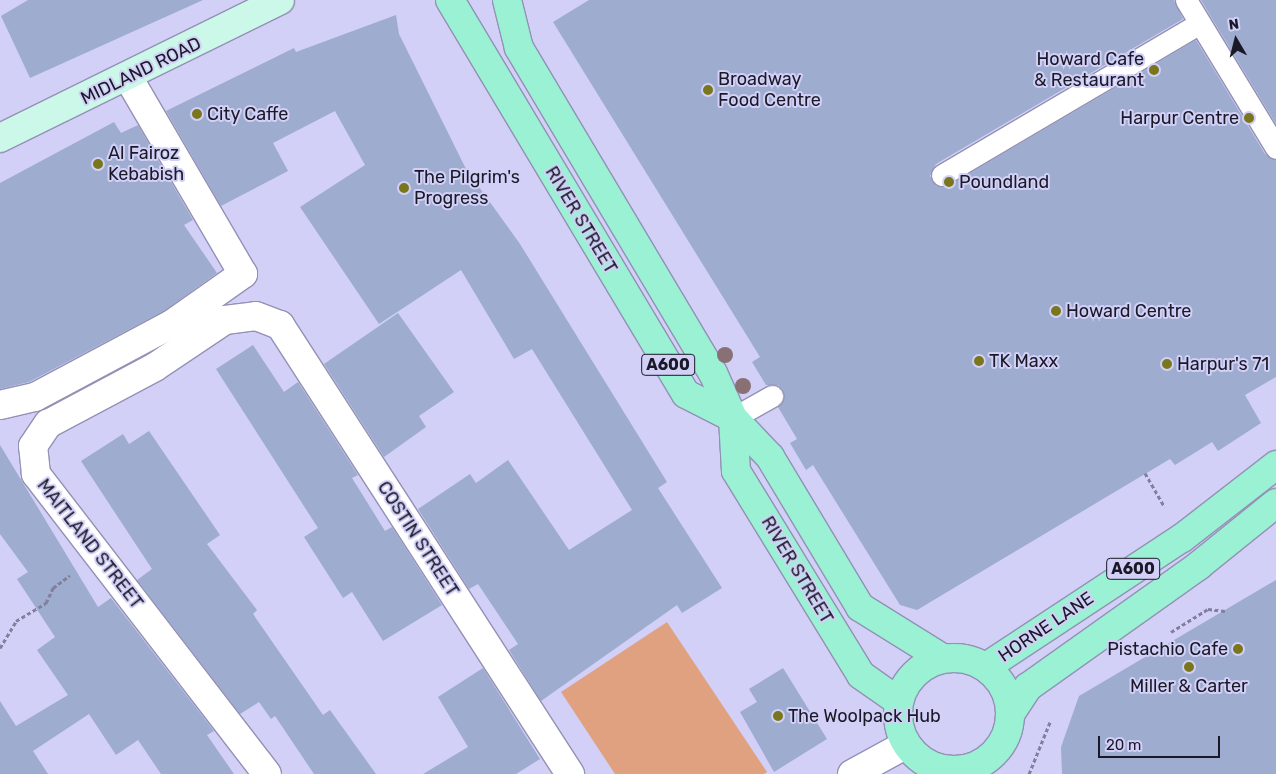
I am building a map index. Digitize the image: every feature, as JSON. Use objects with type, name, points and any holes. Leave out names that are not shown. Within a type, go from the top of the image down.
[{"type":"main road","name":"RIVER STREET","points":[[450,0],[686,394],[733,418],[770,457],[860,608],[942,658]]},
{"type":"main road","name":"RIVER STREET","points":[[510,1],[519,48],[714,372],[733,418],[736,471],[861,675],[898,701]]},
{"type":"main road","name":"HORNE LANE","points":[[986,667],[1182,538],[1276,465]]},
{"type":"main road","name":"HORNE LANE","points":[[1011,713],[1028,687],[1198,566],[1276,503]]},
{"type":"main road","points":[[942,658],[964,658],[986,667],[1002,683],[1011,713],[1007,736],[990,758],[964,772],[931,765],[905,745],[898,724],[898,701],[912,675],[942,658]]},
{"type":"street","name":"MIDLAND ROAD","points":[[0,138],[128,77],[280,0]]},
{"type":"street","points":[[0,404],[35,397],[172,324],[244,274],[128,77]]},
{"type":"street","name":"MAITLAND STREET","points":[[256,316],[225,320],[155,367],[48,424],[33,446],[36,474],[267,774]]},
{"type":"street","name":"COSTIN STREET","points":[[256,316],[280,324],[570,774]]},
{"type":"street","points":[[852,774],[905,745]]},
{"type":"lane","points":[[1186,0],[1276,148]]},
{"type":"lane","points":[[942,175],[1200,23]]},
{"type":"lane","points":[[733,418],[772,396]]},
{"type":"path","points":[[0,648],[16,621],[46,603],[53,588],[75,571],[101,557]]},
{"type":"path","points":[[1029,774],[1052,718]]},
{"type":"shaded area","points":[[667,622],[767,772],[764,774],[615,774],[561,692]]},
{"type":"building","points":[[28,0],[203,0],[30,78],[1,16]]},
{"type":"building","name":"Howard Centre","points":[[589,0],[1174,0],[1183,19],[936,164],[930,176],[936,186],[948,186],[1196,40],[1265,154],[1276,160],[1276,377],[1245,395],[1261,423],[1218,451],[1212,442],[1175,465],[1170,459],[917,610],[900,605],[813,465],[806,470],[790,443],[797,439],[778,407],[783,390],[778,385],[766,385],[752,362],[760,357],[553,22]]},
{"type":"building","points":[[1201,0],[1276,0],[1276,124],[1211,17]]},
{"type":"building","points":[[396,15],[399,34],[466,169],[520,244],[667,482],[658,488],[722,588],[682,613],[677,605],[541,701],[509,650],[518,644],[478,584],[469,589],[418,509],[470,474],[476,483],[508,460],[569,550],[632,510],[532,349],[514,359],[461,270],[379,324],[300,207],[365,165],[335,111],[273,143],[288,171],[221,206],[166,111],[294,48],[296,52]]},
{"type":"building","points":[[114,122],[121,133],[138,125],[193,220],[184,225],[217,273],[164,311],[29,382],[0,389],[0,183]]},
{"type":"building","points":[[398,313],[454,392],[419,416],[426,427],[384,457],[324,364]]},
{"type":"building","points":[[253,345],[284,392],[298,382],[358,475],[352,478],[385,531],[392,527],[442,605],[383,641],[352,592],[343,598],[304,537],[318,528],[216,369]]},
{"type":"building","points":[[149,431],[220,535],[207,544],[257,610],[253,614],[323,715],[330,710],[376,774],[314,774],[275,716],[271,719],[259,702],[240,714],[137,580],[152,569],[81,461],[123,434],[129,444]]},
{"type":"building","points":[[0,445],[98,607],[111,598],[214,731],[207,735],[234,774],[161,774],[138,740],[116,755],[89,714],[33,751],[48,774],[0,774],[0,701],[16,726],[68,695],[37,650],[55,637],[17,579],[28,572],[0,534]]},
{"type":"building","points":[[1276,580],[1276,774],[1062,774],[1061,747],[1079,696]]},
{"type":"building","points":[[483,668],[540,759],[516,774],[423,774],[468,747],[438,697]]},
{"type":"building","name":"The Woolpack Hub","points":[[783,668],[827,739],[774,772],[740,712],[757,702],[749,689]]},
{"type":"place","name":"Howard Cafe & Restaurant","points":[[1154,70]]},
{"type":"place","name":"Broadway Food Centre","points":[[708,90]]},
{"type":"place","name":"City Caffe","points":[[197,114]]},
{"type":"place","name":"Harpur Centre","points":[[1249,118]]},
{"type":"place","name":"Al Fairoz Kebabish","points":[[98,164]]},
{"type":"place","name":"Poundland","points":[[949,182]]},
{"type":"place","name":"The Pilgrim's Progress","points":[[404,188]]},
{"type":"place","name":"Howard Centre","points":[[1056,311]]},
{"type":"place","name":"TK Maxx","points":[[979,361]]},
{"type":"place","name":"Harpur's 71","points":[[1167,364]]},
{"type":"place","name":"Pistachio Cafe","points":[[1238,649]]},
{"type":"place","name":"Miller & Carter","points":[[1189,667]]},
{"type":"place","name":"The Woolpack Hub","points":[[778,716]]}]
